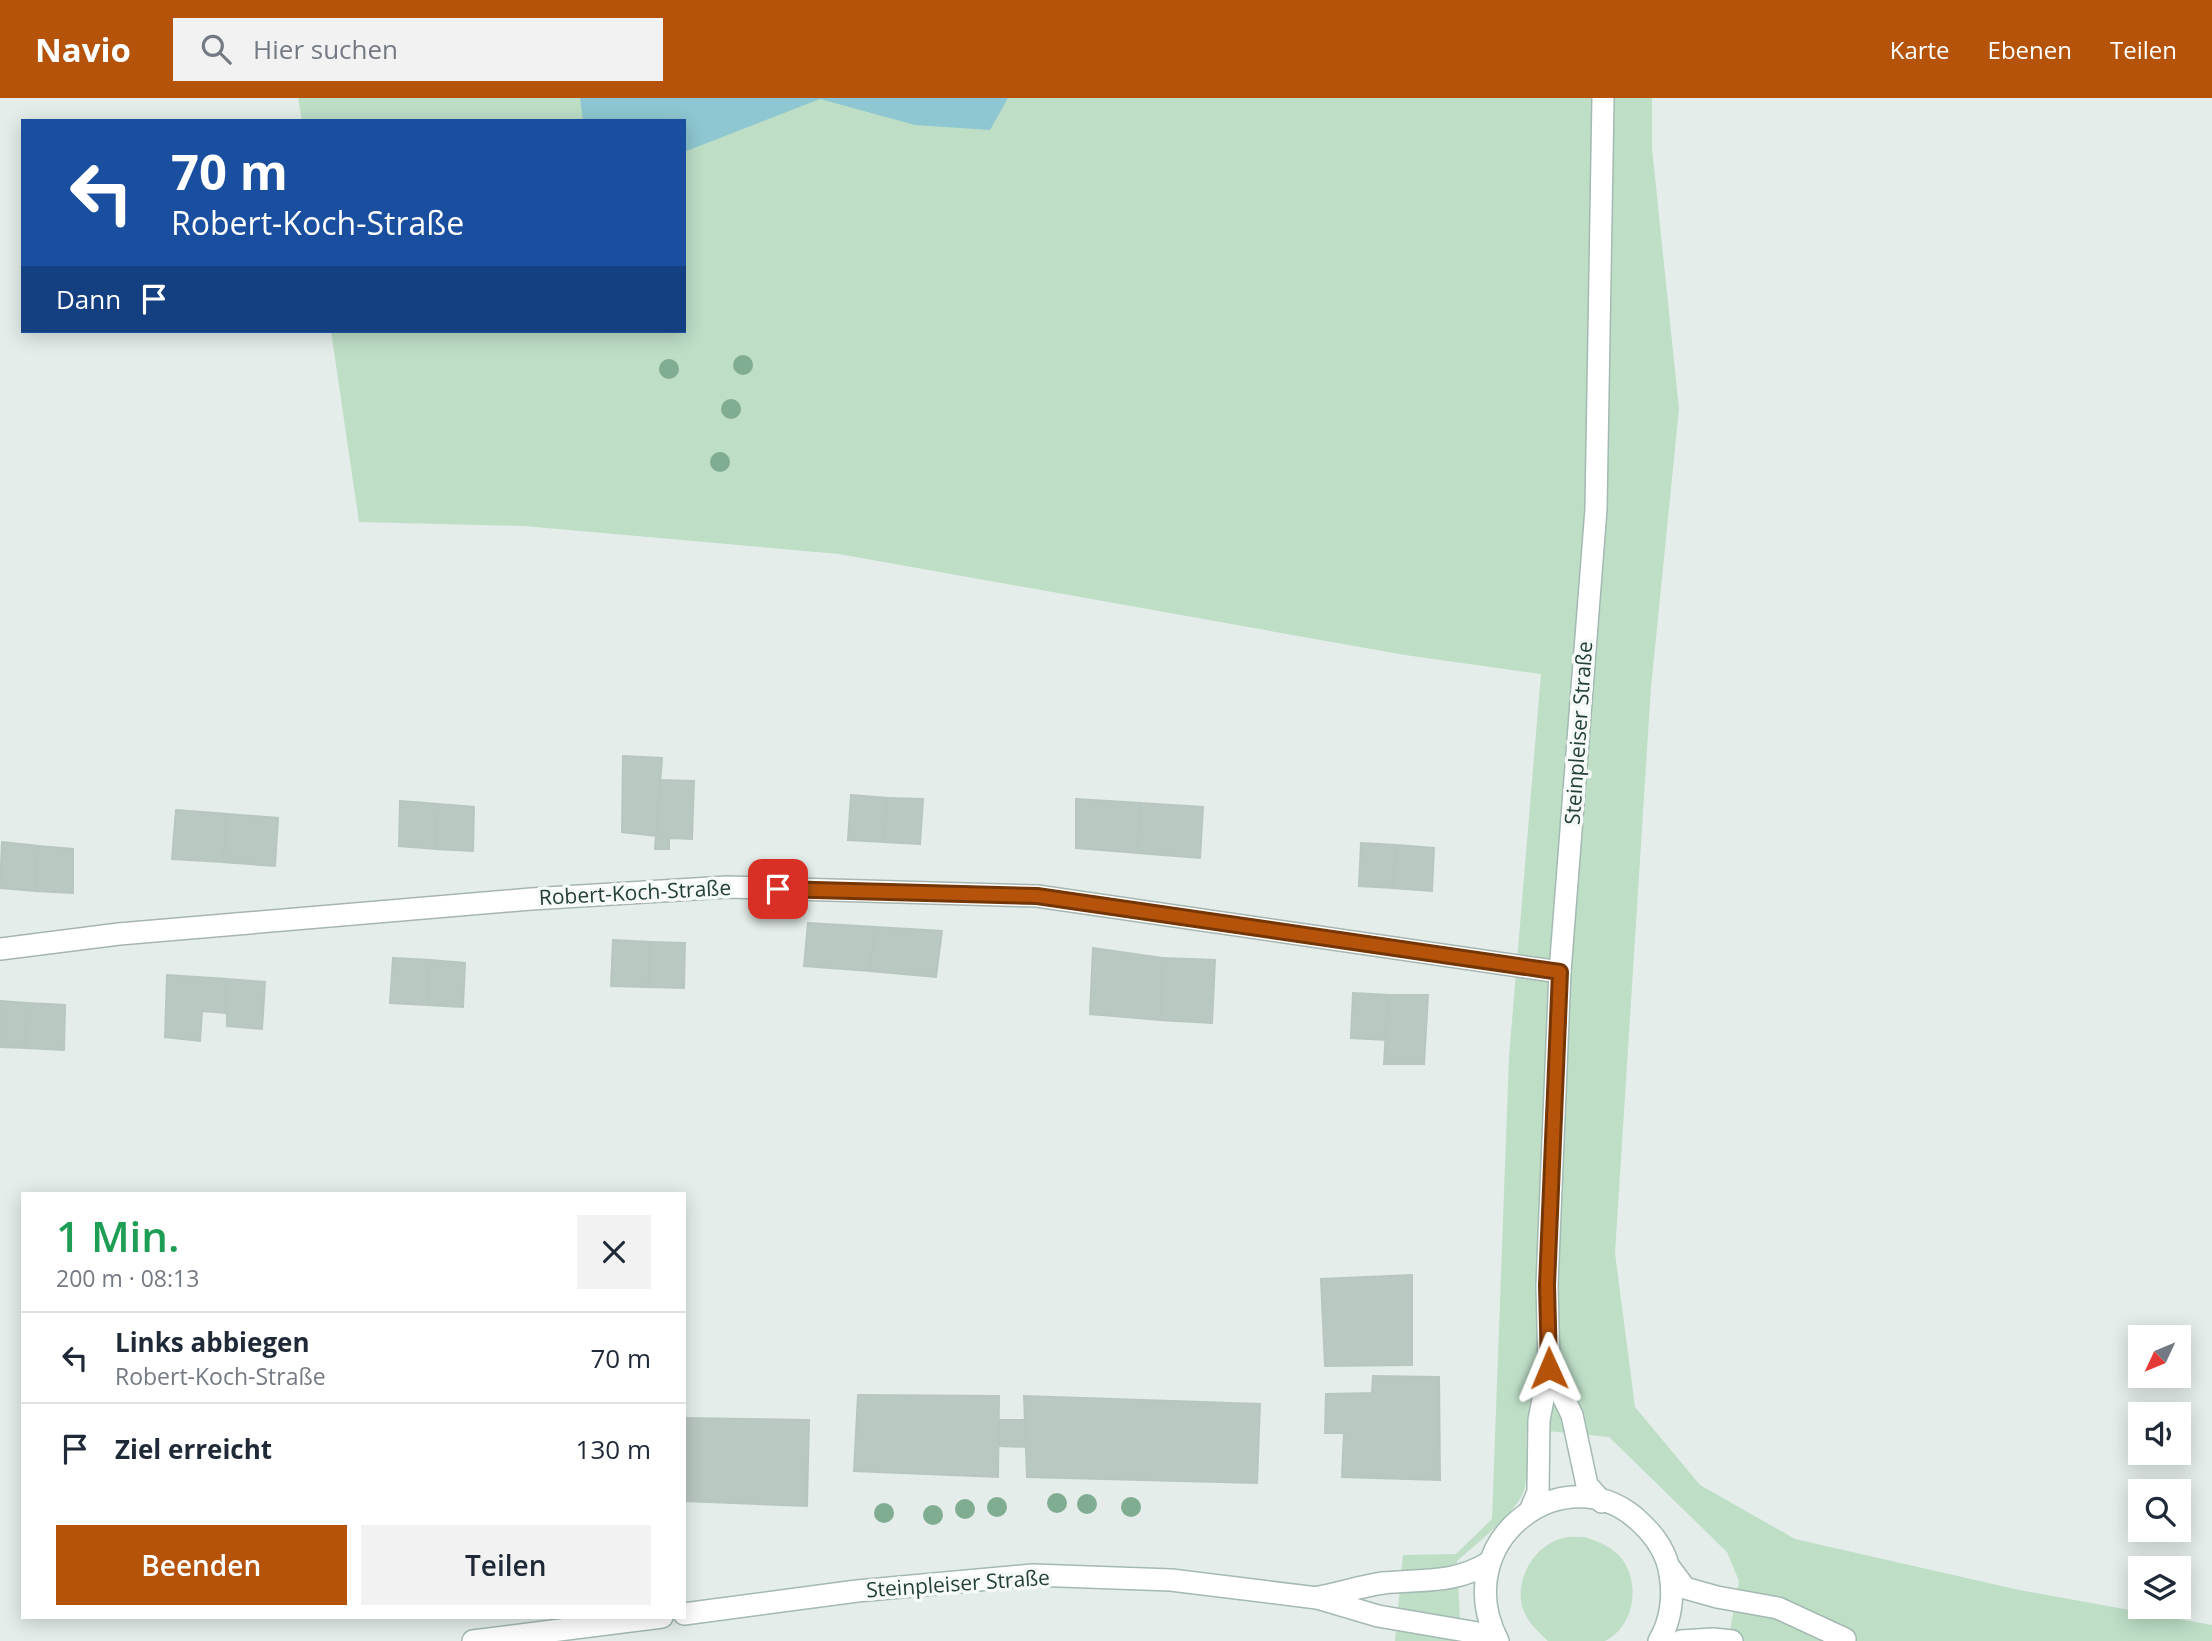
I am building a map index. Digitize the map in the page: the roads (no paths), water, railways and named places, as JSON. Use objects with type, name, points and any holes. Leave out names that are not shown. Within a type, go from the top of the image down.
[{"type":"street","name":"Steinpleiser Straße","points":[[1530,1511],[1538,1492],[1539,1420],[1549,1368],[1547,1285],[1560,972],[1596,509],[1603,98]]},
{"type":"street","name":"Robert-Koch-Straße","points":[[0,949],[119,934],[531,899],[727,887],[1037,896],[1560,972]]},
{"type":"street","name":"Steinpleiser Straße","points":[[1549,1368],[1572,1415],[1587,1485],[1602,1502]]},
{"type":"street","points":[[1497,1640],[1486,1615],[1484,1589],[1488,1563],[1498,1542],[1530,1511],[1566,1499],[1602,1502],[1637,1519],[1651,1532],[1669,1567],[1685,1588],[1778,1608],[1854,1640]]},
{"type":"street","name":"Steinpleiser Straße","points":[[1317,1598],[1383,1583],[1419,1582],[1470,1574],[1488,1563]]},
{"type":"street","points":[[1659,1641],[1672,1603],[1669,1567]]},
{"type":"street","name":"Steinpleiser Straße","points":[[686,1614],[857,1591],[1033,1575],[1171,1580],[1317,1598],[1378,1616],[1478,1633],[1497,1640]]},
{"type":"street","points":[[473,1641],[646,1619]]},
{"type":"street","points":[[1822,1641],[1854,1640]]},
{"type":"street","points":[[1681,1641],[1732,1641]]},
{"type":"water","points":[[580,98],[1008,98],[990,130],[915,125],[820,99],[686,151],[686,119],[583,119]]}]
